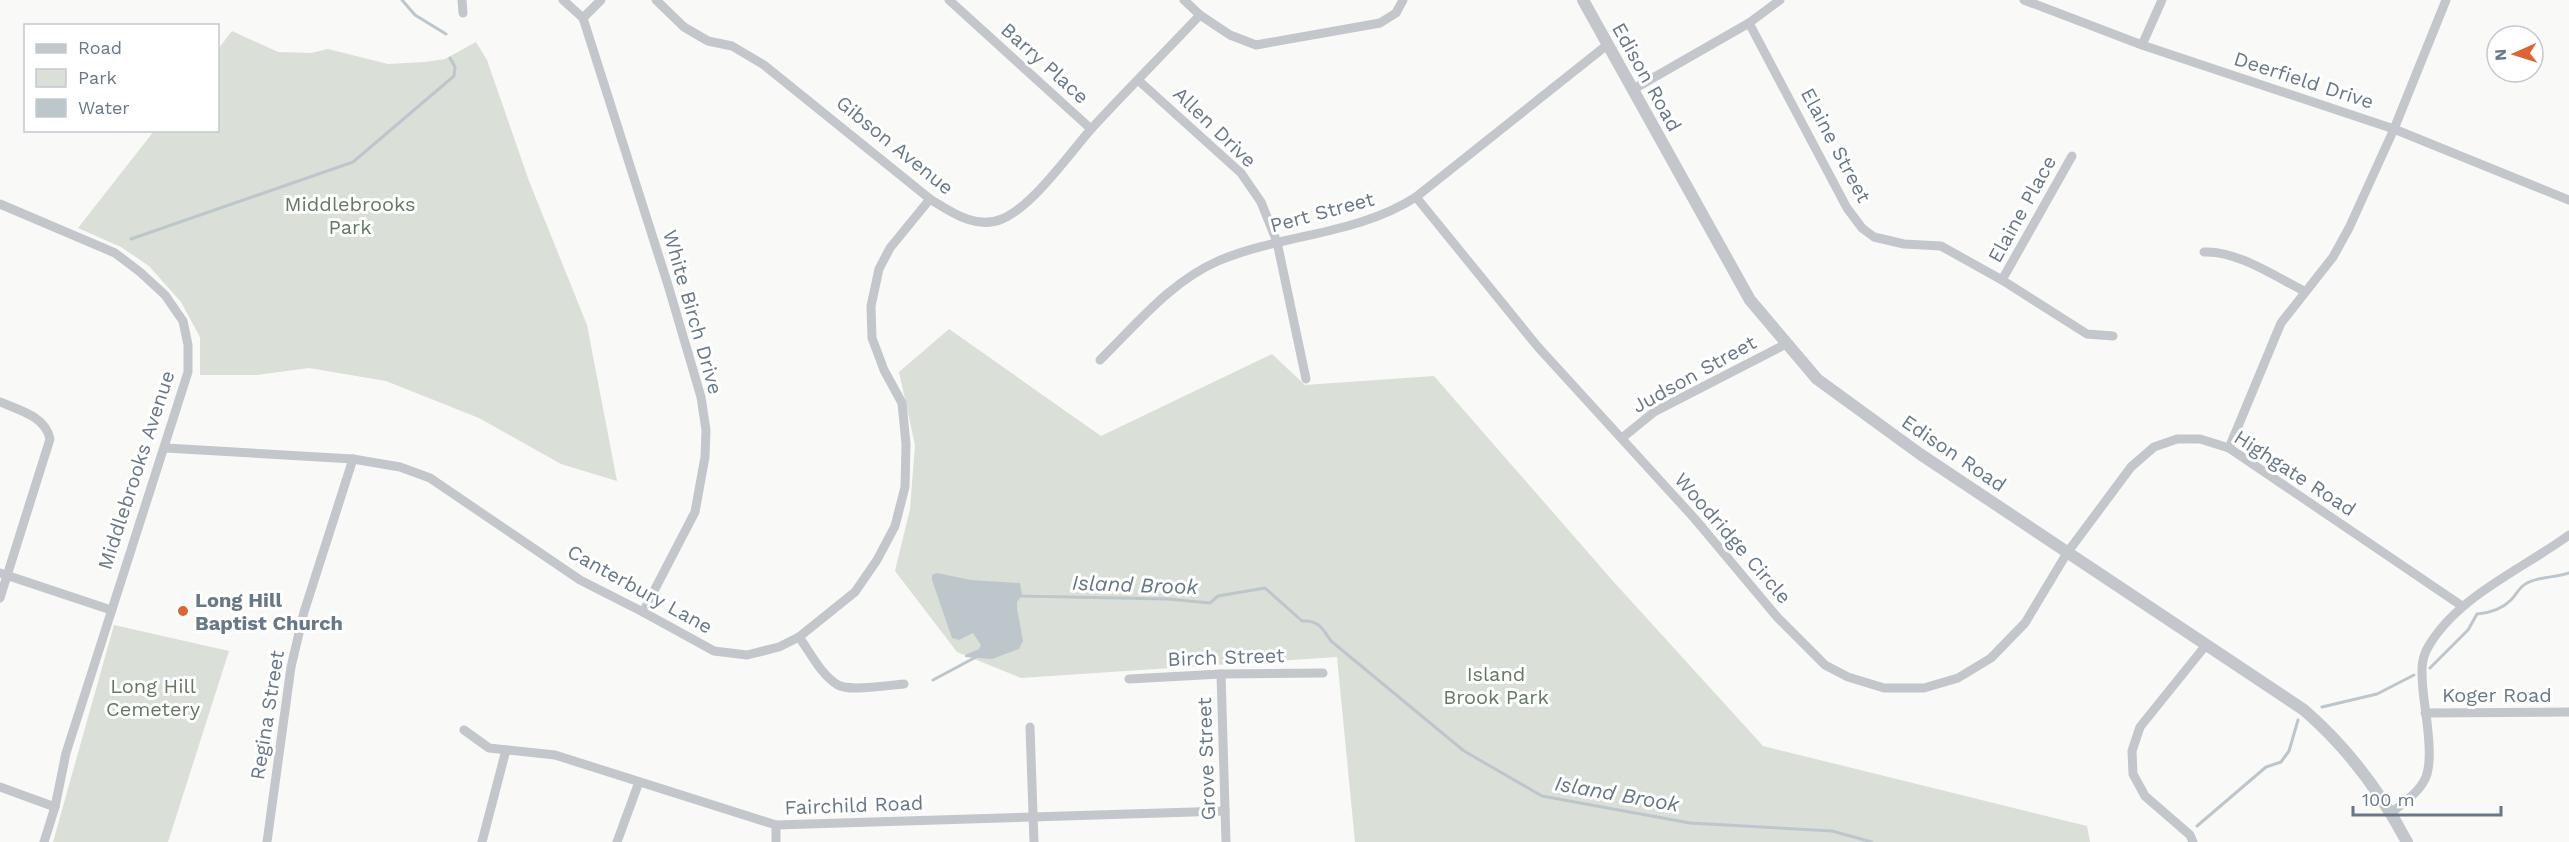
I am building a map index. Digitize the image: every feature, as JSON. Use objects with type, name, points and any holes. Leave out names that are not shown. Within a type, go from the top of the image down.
[{"type":"street","points":[[462,0],[463,13]]},
{"type":"street","points":[[563,0],[583,18],[601,0]]},
{"type":"street","name":"Gibson Avenue","points":[[656,0],[684,27],[708,41],[732,46],[764,64],[930,200],[959,217],[981,223],[1002,219],[1020,207],[1200,15]]},
{"type":"street","name":"Barry Place","points":[[949,0],[1091,129]]},
{"type":"street","points":[[1184,0],[1200,15],[1230,35],[1256,45],[1380,23],[1396,13],[1403,0]]},
{"type":"street","name":"Edison Road","points":[[1583,0],[1750,300],[1817,379],[1863,415],[2304,710],[2330,732],[2368,777],[2407,842]]},
{"type":"street","points":[[1632,90],[1749,23],[1780,0]]},
{"type":"street","name":"Deerfield Drive","points":[[2024,0],[2142,45],[2394,129],[2569,200]]},
{"type":"street","points":[[2142,45],[2162,0]]},
{"type":"street","points":[[2229,448],[2281,323],[2333,257],[2349,228],[2394,129],[2446,0]]},
{"type":"street","name":"White Birch Drive","points":[[583,18],[668,285],[701,397],[706,430],[705,457],[695,512],[643,612]]},
{"type":"street","name":"Elaine Street","points":[[1749,23],[1847,208],[1862,228],[1874,237],[1887,241],[1941,246],[2002,280],[2087,334],[2113,336]]},
{"type":"street","name":"Pert Street","points":[[1100,360],[1167,294],[1188,278],[1218,261],[1277,242],[1364,222],[1395,211],[1416,197],[1607,45]]},
{"type":"street","name":"Allen Drive","points":[[1138,80],[1241,173],[1261,202],[1277,242],[1306,379]]},
{"type":"street","name":"Elaine Place","points":[[2002,280],[2072,156]]},
{"type":"street","name":"Woodridge Circle","points":[[1416,197],[1538,347],[1695,519],[1778,618],[1825,665],[1848,677],[1884,688],[1924,688],[1958,678],[1991,658],[2025,623],[2067,553]]},
{"type":"street","name":"Canterbury Lane","points":[[166,448],[353,459],[400,466],[430,478],[580,580],[714,651],[747,655],[779,647],[799,637],[855,592],[877,560],[895,526],[905,487],[905,434],[902,403],[884,370],[872,338],[871,306],[879,269],[890,248],[930,200]]},
{"type":"street","name":"Middlebrooks Avenue","points":[[0,204],[115,253],[148,280],[171,304],[183,321],[188,345],[188,372],[166,448],[66,753],[55,807],[44,842]]},
{"type":"street","points":[[2204,252],[2217,251],[2231,255],[2304,291]]},
{"type":"street","name":"Judson Street","points":[[1622,438],[1654,412],[1786,344]]},
{"type":"street","points":[[0,402],[35,417],[48,428],[50,438],[4,574],[0,598]]},
{"type":"street","name":"Highgate Road","points":[[2067,553],[2131,466],[2154,447],[2177,439],[2200,439],[2229,448],[2462,606]]},
{"type":"street","name":"Regina Street","points":[[267,842],[291,667],[304,612],[353,459]]},
{"type":"street","points":[[2391,813],[2415,794],[2426,776],[2428,755],[2421,672],[2423,660],[2443,627],[2462,606],[2569,535]]},
{"type":"street","points":[[4,574],[111,610]]},
{"type":"street","points":[[799,637],[827,676],[840,687],[904,684]]},
{"type":"street","points":[[2193,842],[2190,835],[2145,796],[2133,774],[2132,751],[2140,727],[2206,645]]},
{"type":"street","name":"Birch Street","points":[[1129,679],[1221,674],[1323,673]]},
{"type":"street","name":"Grove Street","points":[[1221,674],[1226,842]]},
{"type":"street","name":"Koger Road","points":[[2425,713],[2569,712]]},
{"type":"street","points":[[1030,727],[1034,842]]},
{"type":"street","name":"Fairchild Road","points":[[464,730],[489,748],[555,754],[776,825],[1225,811]]},
{"type":"street","points":[[482,842],[506,750]]},
{"type":"street","points":[[617,842],[639,782]]},
{"type":"street","points":[[0,787],[55,807]]},
{"type":"street","points":[[776,825],[776,842]]},
{"type":"green space","name":"Middlebrooks Park","points":[[232,31],[278,52],[311,53],[328,49],[388,64],[445,59],[476,42],[487,60],[529,181],[587,325],[617,481],[561,464],[479,418],[386,381],[309,368],[257,375],[200,375],[200,337],[181,302],[149,266],[121,247],[78,228],[153,132],[219,132],[219,48]]},
{"type":"green space","name":"Island Brook Park","points":[[949,329],[1101,436],[1272,354],[1305,385],[1434,376],[1612,580],[1763,746],[2087,826],[2090,842],[1355,842],[1337,657],[1021,678],[957,652],[895,571],[910,509],[915,445],[899,372]]},
{"type":"green space","name":"Long Hill Cemetery","points":[[114,625],[229,651],[168,842],[53,842]]},
{"type":"water","points":[[937,573],[971,580],[1020,583],[1022,595],[1017,602],[1017,608],[1023,641],[1019,649],[992,659],[965,657],[979,649],[981,645],[973,633],[959,640],[952,638],[932,580],[932,575]]},
{"type":"waterway","points":[[402,0],[415,15],[446,34]]},
{"type":"waterway","points":[[131,239],[353,162],[454,76],[455,67],[450,58]]},
{"type":"waterway","name":"Island Brook","points":[[2430,668],[2468,630],[2477,614],[2491,612],[2504,606],[2527,583],[2569,573]]},
{"type":"waterway","name":"Island Brook","points":[[1018,596],[1168,599],[1210,603],[1218,596],[1265,588],[1302,621],[1316,623],[1320,626],[1331,641],[1464,751],[1542,796],[1690,823],[1832,831],[1872,842]]},
{"type":"waterway","name":"Island Brook","points":[[933,680],[976,657]]},
{"type":"waterway","name":"Island Brook","points":[[2322,707],[2377,694],[2414,675]]},
{"type":"waterway","name":"Island Brook","points":[[2197,826],[2266,767],[2281,762],[2289,751],[2298,720]]},
{"type":"place","name":"Long Hill Baptist Church","points":[[183,611]]}]
